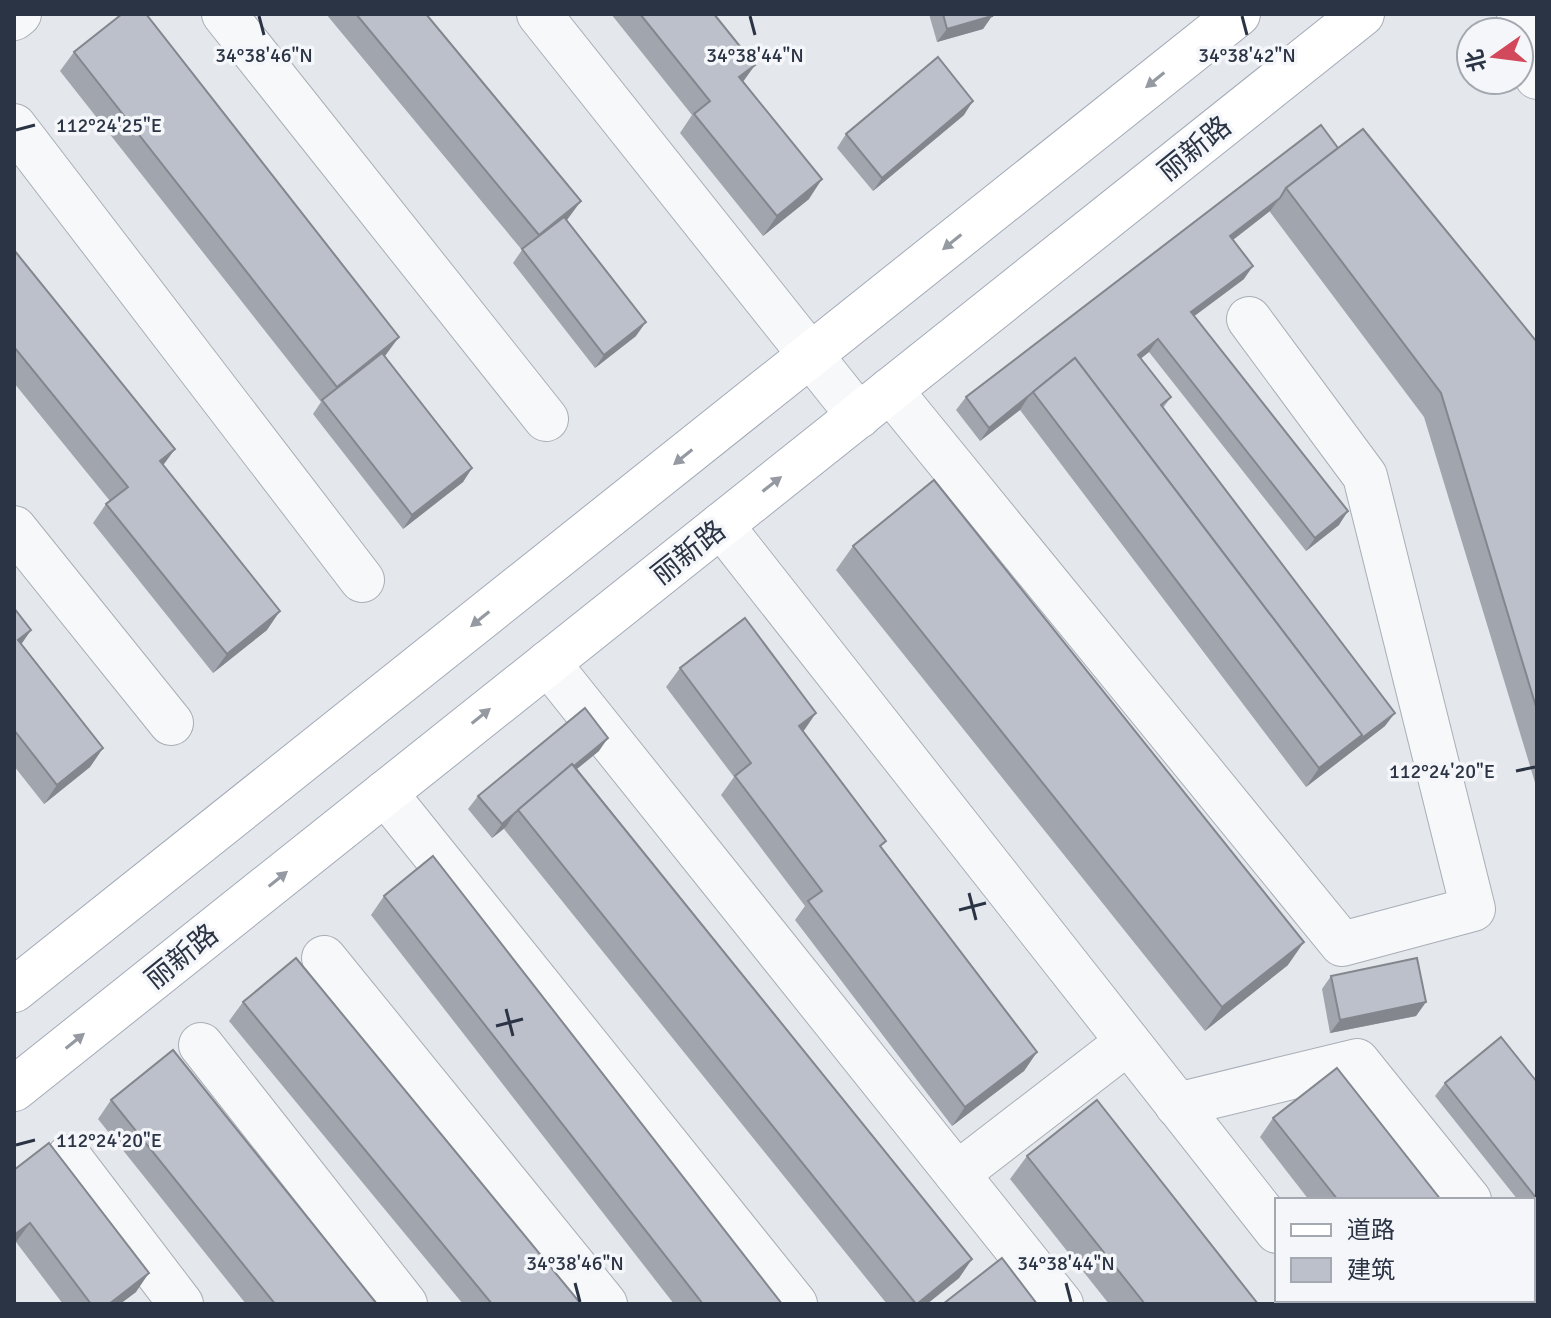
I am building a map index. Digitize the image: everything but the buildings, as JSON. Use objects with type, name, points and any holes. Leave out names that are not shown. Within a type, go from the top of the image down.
[{"type":"main road","points":[[14,990],[1238,14]]},
{"type":"main road","name":"丽新路","points":[[14,1089],[1362,14]]},
{"type":"street","points":[[14,18],[19,14]]},
{"type":"street","points":[[224,14],[546,419]]},
{"type":"street","points":[[539,14],[810,355],[874,403],[1342,944],[1473,909],[1365,476],[1249,319]]},
{"type":"street","points":[[1519,14],[1537,77]]},
{"type":"street","points":[[14,126],[362,580]]},
{"type":"street","points":[[721,525],[1275,1228]]},
{"type":"street","points":[[14,528],[171,723]]},
{"type":"street","points":[[548,663],[1061,1304]]},
{"type":"street","points":[[385,793],[795,1304]]},
{"type":"street","points":[[324,958],[605,1304]]},
{"type":"street","points":[[957,1174],[1128,1042]]},
{"type":"street","points":[[201,1045],[405,1304]]},
{"type":"street","points":[[1177,1105],[1357,1061],[1467,1198]]},
{"type":"street","points":[[69,1157],[181,1304]]}]
